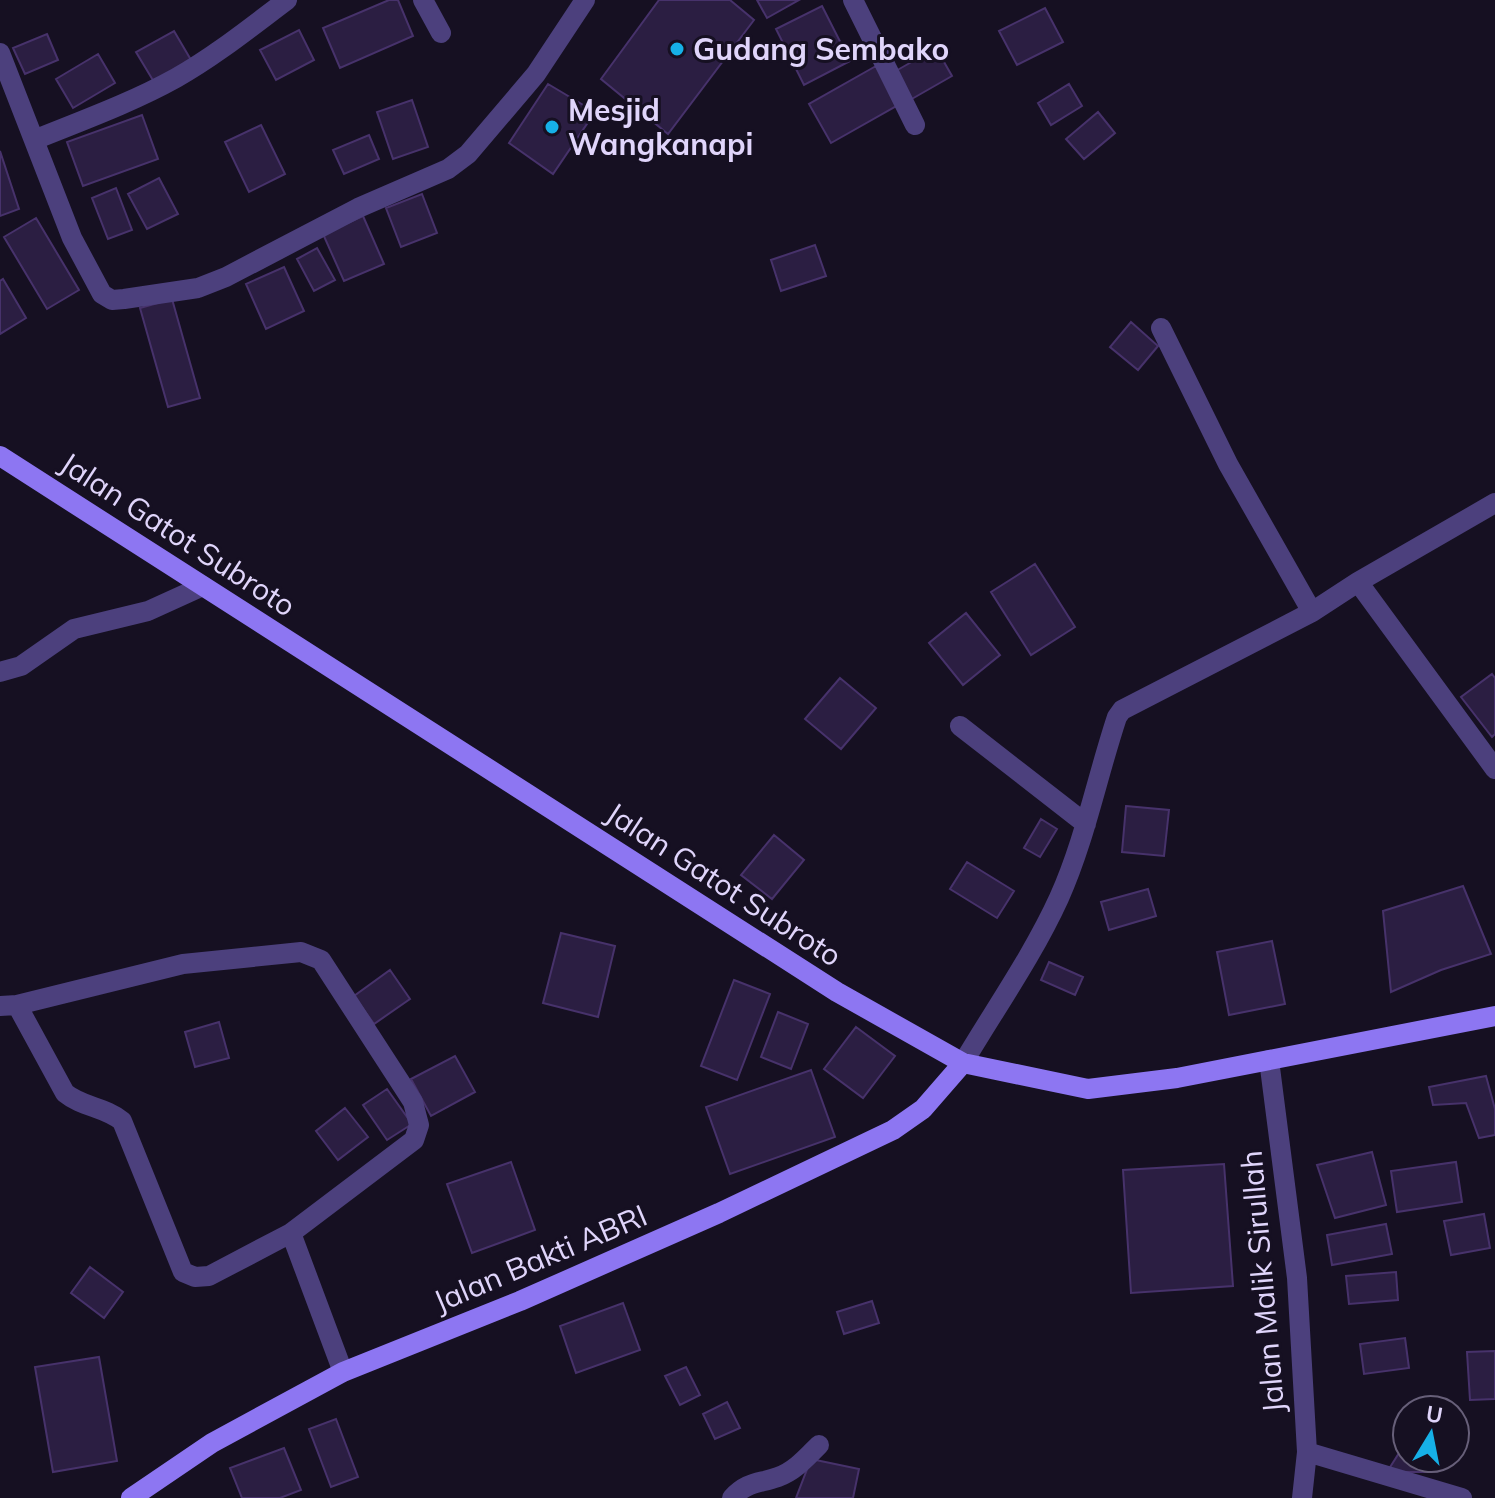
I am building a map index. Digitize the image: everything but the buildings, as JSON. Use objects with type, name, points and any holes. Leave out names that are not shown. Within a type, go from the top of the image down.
[{"type":"main road","name":"Jalan Gatot Subroto","points":[[0,456],[837,992],[963,1063],[1088,1089],[1177,1078],[1495,1016]]},
{"type":"main road","name":"Jalan Bakti ABRI","points":[[131,1498],[212,1443],[343,1372],[520,1301],[691,1226],[893,1130],[923,1109],[963,1063]]},
{"type":"street","points":[[34,140],[131,101],[174,79],[203,62],[287,0]]},
{"type":"street","points":[[423,0],[441,33]]},
{"type":"street","points":[[0,53],[72,238],[102,294],[112,300],[198,288],[226,277],[358,208],[448,169],[468,154],[536,74],[585,0]]},
{"type":"street","points":[[853,0],[915,125]]},
{"type":"street","points":[[1161,328],[1228,464],[1312,612]]},
{"type":"street","points":[[963,1063],[1038,939],[1059,898],[1086,824],[1113,729],[1122,710],[1312,612],[1495,503]]},
{"type":"street","points":[[1358,582],[1494,766]]},
{"type":"street","points":[[0,672],[21,666],[74,629],[148,611],[203,586]]},
{"type":"street","points":[[960,726],[1086,824]]},
{"type":"street","points":[[287,952],[301,952],[321,960],[413,1102],[419,1125],[414,1140],[291,1233],[209,1276],[195,1277],[183,1272],[122,1121],[110,1112],[76,1102],[65,1093],[8,1006],[183,964],[287,952]]},
{"type":"street","name":"Jalan Malik Sirullah","points":[[1269,1060],[1297,1278],[1307,1452],[1302,1498]]},
{"type":"street","points":[[291,1233],[343,1372]]},
{"type":"street","points":[[732,1498],[743,1486],[781,1476],[819,1445]]},
{"type":"street","points":[[1307,1452],[1462,1498]]},
{"type":"place","name":"Gudang Sembako","points":[[677,49]]},
{"type":"place","name":"Mesjid Wangkanapi","points":[[552,127]]}]
